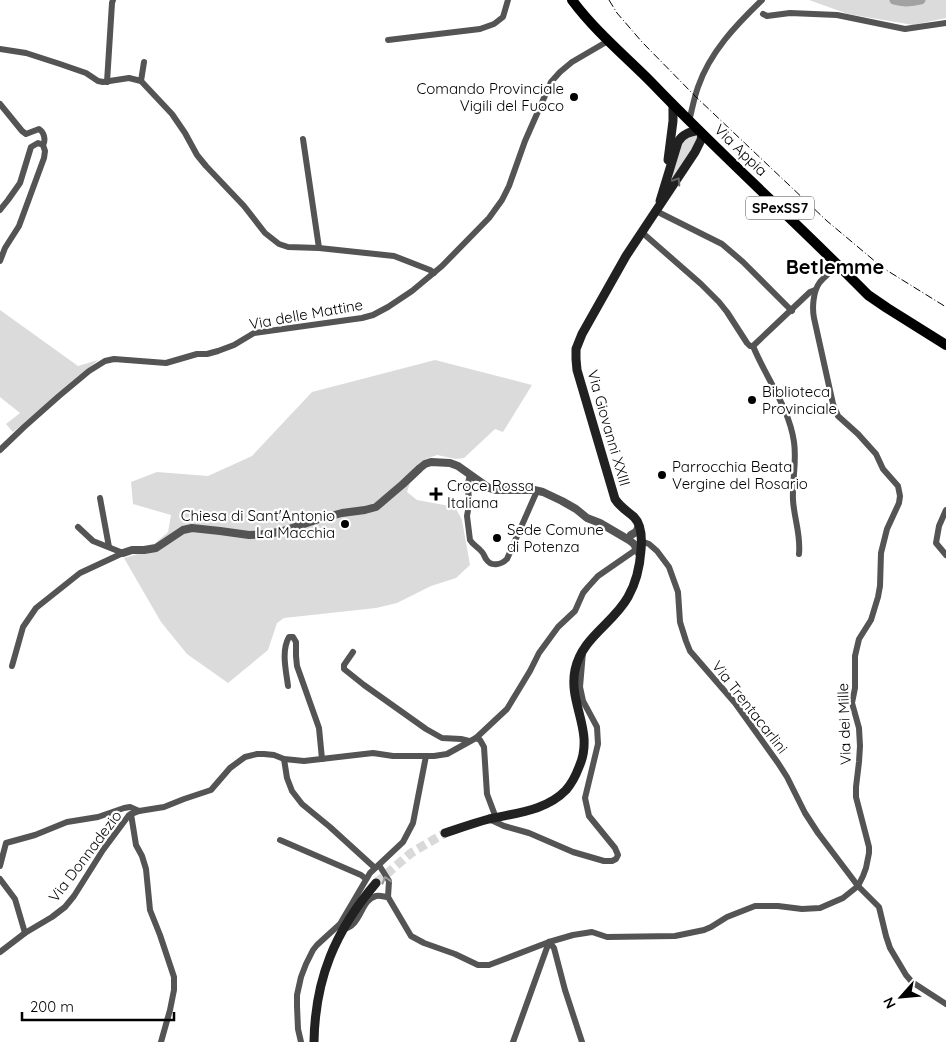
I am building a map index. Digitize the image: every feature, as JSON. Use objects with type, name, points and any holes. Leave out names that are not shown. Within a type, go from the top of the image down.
[{"type":"main road","name":"Via Appia","points":[[572,0],[608,41],[673,106],[868,295],[946,345]]},
{"type":"main road","points":[[665,183],[673,121],[673,106]]},
{"type":"main road","points":[[690,132],[700,132],[701,140],[695,152],[657,209],[680,139],[690,132]]},
{"type":"main road","points":[[695,152],[703,148],[711,148],[721,152]]},
{"type":"main road","name":"Via Giovanni XXIII","points":[[445,833],[473,823],[543,806],[554,800],[565,790],[576,775],[581,764],[585,736],[575,692],[574,676],[577,663],[592,637],[622,607],[629,596],[636,578],[636,545],[639,526],[634,517],[618,504],[615,499],[578,370],[576,359],[578,344],[626,256],[657,209]]},
{"type":"main road","points":[[314,1042],[315,1021],[321,985],[331,953],[353,913],[376,884]]},
{"type":"street","points":[[107,82],[113,0]]},
{"type":"street","points":[[388,40],[480,29],[494,24],[503,17],[508,0]]},
{"type":"street","points":[[689,121],[699,86],[710,60],[720,46],[762,0]]},
{"type":"street","points":[[764,14],[767,16],[790,13],[837,15],[905,29],[946,23]]},
{"type":"street","name":"Via delle Mattine","points":[[0,454],[3,448],[24,427],[59,396],[89,371],[105,361],[114,359],[166,363],[197,354],[218,351],[234,345],[254,333],[362,318],[380,311],[405,296],[442,266],[489,218],[502,200],[509,186],[524,141],[551,82],[572,62],[608,41]]},
{"type":"street","points":[[0,49],[26,53],[86,73],[103,82],[129,78],[141,81],[172,114],[197,155],[206,166],[244,206],[265,232],[279,244],[288,247],[319,248],[394,256],[434,273]]},
{"type":"street","points":[[141,81],[144,62]]},
{"type":"street","points":[[0,104],[26,134],[39,129],[42,131],[45,151],[19,226],[5,248],[0,262]]},
{"type":"street","points":[[303,139],[319,248]]},
{"type":"street","points":[[0,210],[20,183],[31,147],[38,143],[43,145]]},
{"type":"street","points":[[657,209],[722,244],[792,310]]},
{"type":"street","points":[[643,231],[727,312],[747,343],[753,346],[781,402],[792,431],[796,456],[793,501],[800,542],[799,554]]},
{"type":"street","points":[[753,346],[810,292],[816,290],[819,283],[838,266]]},
{"type":"street","name":"Via dei Mille","points":[[816,290],[813,309],[814,318],[834,410],[876,454],[883,469],[898,486],[900,496],[899,503],[887,529],[881,552],[878,597],[871,620],[859,639],[855,656],[852,703],[859,728],[860,746],[856,797],[869,853],[866,868],[858,886]]},
{"type":"street","points":[[12,666],[23,627],[36,608],[80,573],[123,552],[156,548],[183,530],[192,528],[249,535],[268,534],[342,513],[376,506],[425,464],[431,462],[450,463],[458,466],[488,488],[543,492],[576,509],[586,518],[620,534],[636,545]]},
{"type":"street","points":[[470,476],[467,516],[470,540],[481,551],[487,561],[495,565],[507,559],[537,491]]},
{"type":"street","points":[[100,498],[109,547]]},
{"type":"street","points":[[946,510],[936,539],[936,543],[946,555]]},
{"type":"street","points":[[78,527],[93,541],[123,552]]},
{"type":"street","name":"Via Trentacarlini","points":[[636,545],[649,544],[669,567],[678,592],[680,622],[690,651],[734,703],[778,762],[812,825],[858,886]]},
{"type":"street","name":"Via Donnadezio","points":[[0,952],[65,907],[107,844],[131,814],[164,807],[211,790],[230,768],[245,757],[264,754],[304,761],[373,753],[393,756],[426,756],[447,754],[476,738],[507,709],[539,653],[558,627],[574,611],[588,587],[598,576],[636,545]]},
{"type":"street","points":[[288,686],[285,653],[287,639],[291,637],[296,642],[296,656],[300,676],[319,728],[322,759]]},
{"type":"street","points":[[476,738],[484,746],[487,794],[492,818],[504,826],[528,833],[573,852],[604,861],[616,859],[618,855],[616,848],[589,816],[585,798],[598,744],[597,727],[583,701],[580,687],[584,649]]},
{"type":"street","name":"Via Donnadezio","points":[[353,652],[344,668],[364,685],[426,729],[442,738],[468,741]]},
{"type":"street","points":[[301,1042],[298,1029],[297,1006],[298,988],[303,972],[313,950],[340,924],[366,879],[403,842],[413,823],[426,756]]},
{"type":"street","points":[[284,759],[287,778],[292,791],[302,804],[377,866],[389,881],[388,897],[411,936],[424,944],[455,954],[478,965],[489,965],[573,935],[592,932],[607,937],[687,934],[704,930],[727,917],[755,906],[802,909],[820,908],[843,898],[858,886],[879,908],[890,948],[906,976],[946,1004]]},
{"type":"street","name":"Via Donnadezio","points":[[0,866],[6,843],[67,822],[98,817],[124,808],[130,807],[139,812]]},
{"type":"street","points":[[131,814],[136,845],[146,869],[150,910],[174,977],[174,990],[170,1010],[161,1042]]},
{"type":"street","points":[[280,840],[361,875],[366,879]]},
{"type":"street","points":[[0,879],[15,899],[25,933]]},
{"type":"street","points":[[343,929],[349,928],[354,924],[369,900],[378,896],[388,897]]},
{"type":"street","points":[[513,1042],[549,942]]},
{"type":"street","points":[[549,942],[554,948],[582,1042]]},
{"type":"shaded area","points":[[809,0],[946,0],[946,18],[913,25],[848,14]]},
{"type":"shaded area","points":[[695,133],[698,136],[697,141],[668,189],[680,141]]},
{"type":"shaded area","points":[[0,310],[78,366],[98,360],[13,432],[6,424],[20,413],[0,397]]},
{"type":"shaded area","points":[[435,360],[532,385],[503,432],[495,429],[464,458],[456,459],[437,455],[426,459],[415,467],[407,492],[417,500],[455,507],[462,520],[470,565],[456,578],[431,586],[397,603],[376,608],[284,618],[277,623],[268,650],[228,683],[187,654],[161,622],[124,558],[145,552],[168,532],[171,515],[133,504],[131,482],[157,472],[208,476],[252,456],[312,392]]},
{"type":"waterway","points":[[894,0],[901,2],[921,0]]},
{"type":"tunnel","points":[[376,883],[411,853],[445,833]]},
{"type":"railway","points":[[609,0],[617,13],[642,42],[695,96],[827,221],[883,268],[946,307]]},
{"type":"place","name":"Comando Provinciale Vigili del Fuoco","points":[[574,97]]},
{"type":"place","name":"Biblioteca Provinciale","points":[[752,400]]},
{"type":"place","name":"Parrocchia Beata Vergine del Rosario","points":[[662,475]]},
{"type":"place","name":"Croce Rossa Italiana","points":[[436,494]]},
{"type":"place","name":"Chiesa di Sant'Antonio La Macchia","points":[[345,524]]},
{"type":"place","name":"Sede Comune di Potenza","points":[[497,538]]},
{"type":"district","name":"Betlemme","points":[[835,266]]}]
